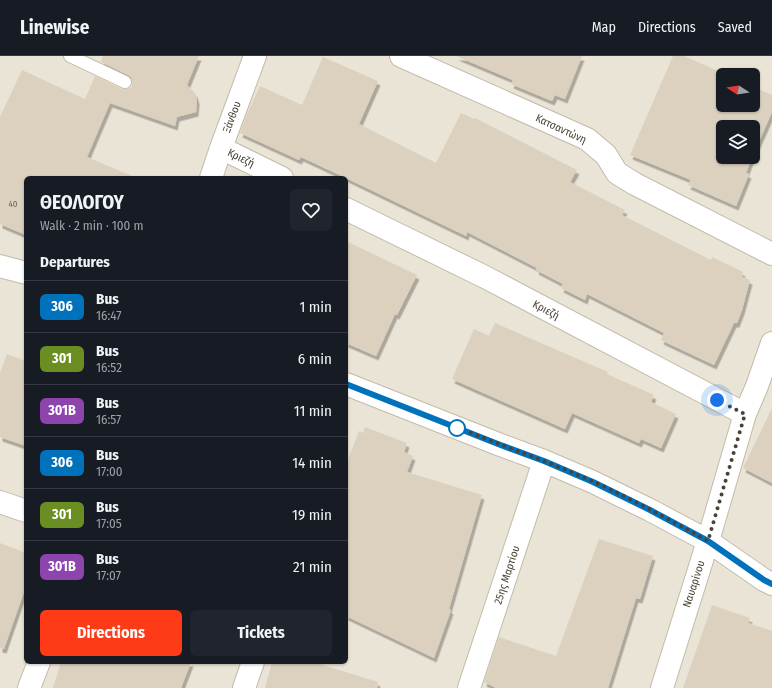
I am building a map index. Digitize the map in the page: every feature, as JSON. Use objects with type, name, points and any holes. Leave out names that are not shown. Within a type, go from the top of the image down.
[{"type":"street","name":"Ξάνθου","points":[[212,176],[255,56]]},
{"type":"street","name":"Κατσαντώνη","points":[[401,56],[587,139],[606,155],[618,173],[635,184],[772,254]]},
{"type":"street","name":"Κριεζή","points":[[221,148],[278,176]]},
{"type":"street","name":"Κριεζή","points":[[348,210],[486,278],[745,414]]},
{"type":"street","points":[[0,266],[24,273]]},
{"type":"street","name":"Ναυαρίνου","points":[[662,688],[708,541],[745,414],[771,351]]},
{"type":"street","points":[[348,388],[544,461],[593,482],[708,541],[772,584]]},
{"type":"street","name":"25ης Μαρτίου","points":[[469,688],[544,461]]},
{"type":"street","points":[[0,502],[24,509]]},
{"type":"street","points":[[29,688],[38,664]]},
{"type":"street","points":[[244,688],[252,664]]},
{"type":"lane","points":[[70,56],[125,82]]},
{"type":"shaded area","points":[[0,56],[772,56],[772,688],[0,688]]},
{"type":"building","points":[[103,56],[199,56],[187,85],[195,93],[197,100],[196,112],[177,117],[175,126],[110,103],[87,157],[132,176],[24,176],[24,234],[0,224],[0,117],[22,70],[85,99],[95,76],[122,89],[130,88],[132,86],[131,77],[101,62]]},
{"type":"building","points":[[456,56],[582,56],[565,99],[555,95],[552,101],[511,84],[513,80]]},
{"type":"building","points":[[673,56],[684,56],[716,70],[716,112],[760,112],[760,90],[772,95],[772,112],[760,139],[760,120],[716,120],[716,164],[749,164],[746,173],[749,174],[736,206],[688,185],[691,180],[630,155]]},
{"type":"building","points":[[323,57],[378,81],[359,124],[436,163],[461,113],[474,119],[475,118],[577,170],[570,182],[625,210],[622,215],[711,260],[712,257],[743,272],[742,277],[750,280],[742,310],[737,323],[734,323],[714,365],[661,340],[664,333],[587,294],[585,300],[561,288],[563,284],[536,270],[537,268],[467,232],[466,236],[348,179],[348,176],[342,176],[301,157],[299,160],[240,133],[260,86],[302,105]]},
{"type":"building","points":[[348,242],[417,275],[397,315],[395,314],[376,356],[348,344]]},
{"type":"building","points":[[495,323],[608,372],[607,374],[654,395],[651,402],[676,414],[661,448],[641,439],[639,443],[572,413],[565,429],[452,379],[474,329],[489,336]]},
{"type":"building","points":[[7,354],[24,360],[24,445],[0,437],[0,373]]},
{"type":"building","points":[[772,408],[772,483],[743,468]]},
{"type":"building","points":[[365,427],[407,443],[404,452],[413,456],[407,472],[482,495],[449,609],[451,610],[434,658],[348,617],[348,460],[359,431],[363,433]]},
{"type":"building","points":[[599,539],[653,556],[640,599],[636,598],[608,688],[496,688],[484,682],[499,637],[556,656]]},
{"type":"building","points":[[0,543],[24,552],[24,592],[4,649],[0,648]]},
{"type":"building","points":[[712,605],[750,618],[748,623],[772,631],[772,688],[683,688]]},
{"type":"building","points":[[60,664],[190,664],[181,688],[53,688]]},
{"type":"building","points":[[271,664],[320,664],[378,682],[377,688],[265,688]]},
{"type":"bus line","name":"306","points":[[348,385],[544,461],[593,482],[708,541],[772,584]]},
{"type":"route","points":[[457,428],[454,426],[593,482],[708,541],[745,414],[717,400]]}]
